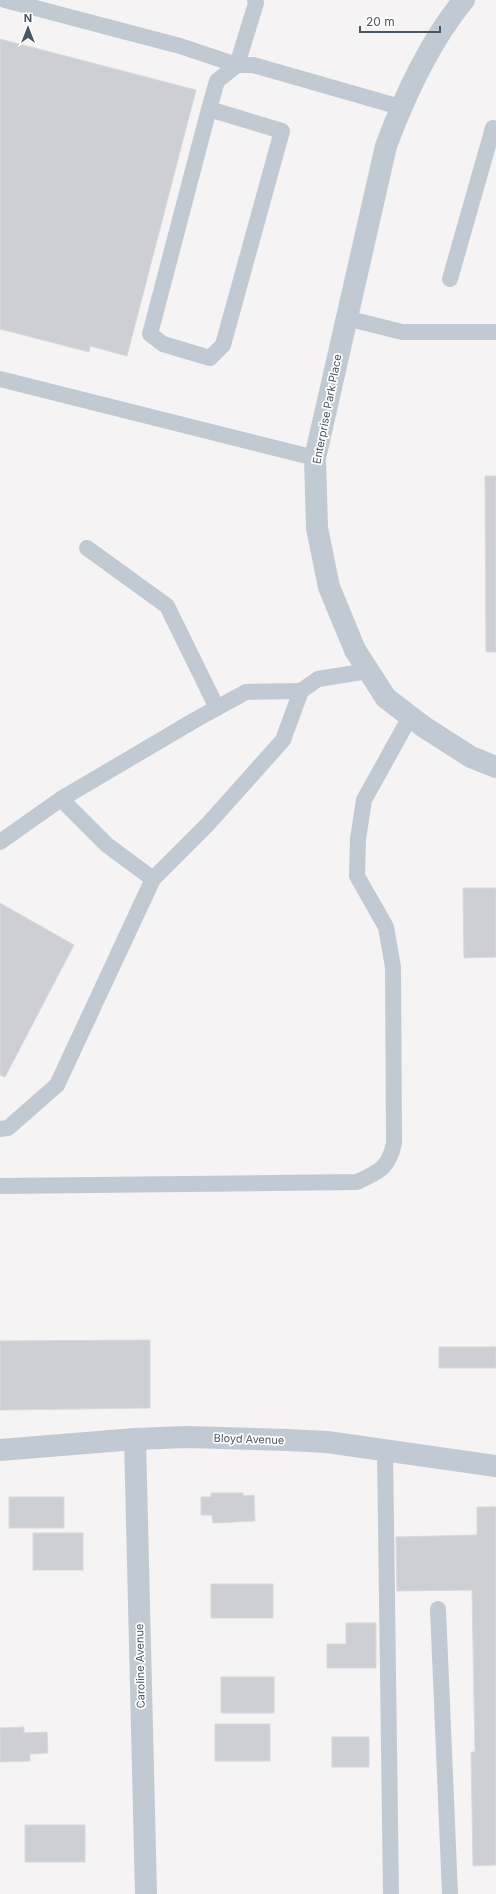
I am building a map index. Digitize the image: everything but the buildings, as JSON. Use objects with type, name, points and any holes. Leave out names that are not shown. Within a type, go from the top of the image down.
[{"type":"street","name":"Enterprise Park Place","points":[[464,0],[449,18],[400,107],[386,146],[315,458],[317,528],[329,587],[355,650],[386,698],[410,717],[471,758],[496,767]]},
{"type":"street","name":"Bloyd Avenue","points":[[0,1450],[135,1439],[187,1437],[286,1440],[326,1442],[496,1466]]},
{"type":"street","name":"Caroline Avenue","points":[[135,1439],[146,1894]]},
{"type":"lane","points":[[5,0],[180,46],[237,65],[253,65],[400,107]]},
{"type":"lane","points":[[209,109],[282,131],[222,345],[210,358],[163,344],[150,334],[209,109],[217,81],[237,65],[256,3],[255,0]]},
{"type":"lane","points":[[450,279],[495,125]]},
{"type":"lane","points":[[346,318],[402,332],[496,332]]},
{"type":"lane","points":[[0,379],[315,458]]},
{"type":"lane","points":[[87,548],[167,606],[217,708]]},
{"type":"lane","points":[[0,842],[61,799],[246,692],[300,691],[318,678],[368,671]]},
{"type":"lane","points":[[0,1129],[8,1128],[56,1085],[153,880],[208,824],[283,740],[300,691]]},
{"type":"lane","points":[[0,1186],[357,1182],[377,1173],[391,1158],[394,1144],[393,967],[386,927],[357,876],[358,839],[364,800],[410,717]]},
{"type":"lane","points":[[61,799],[107,845],[153,880]]},
{"type":"lane","points":[[385,1451],[391,1894]]},
{"type":"lane","points":[[438,1609],[450,1894]]}]
